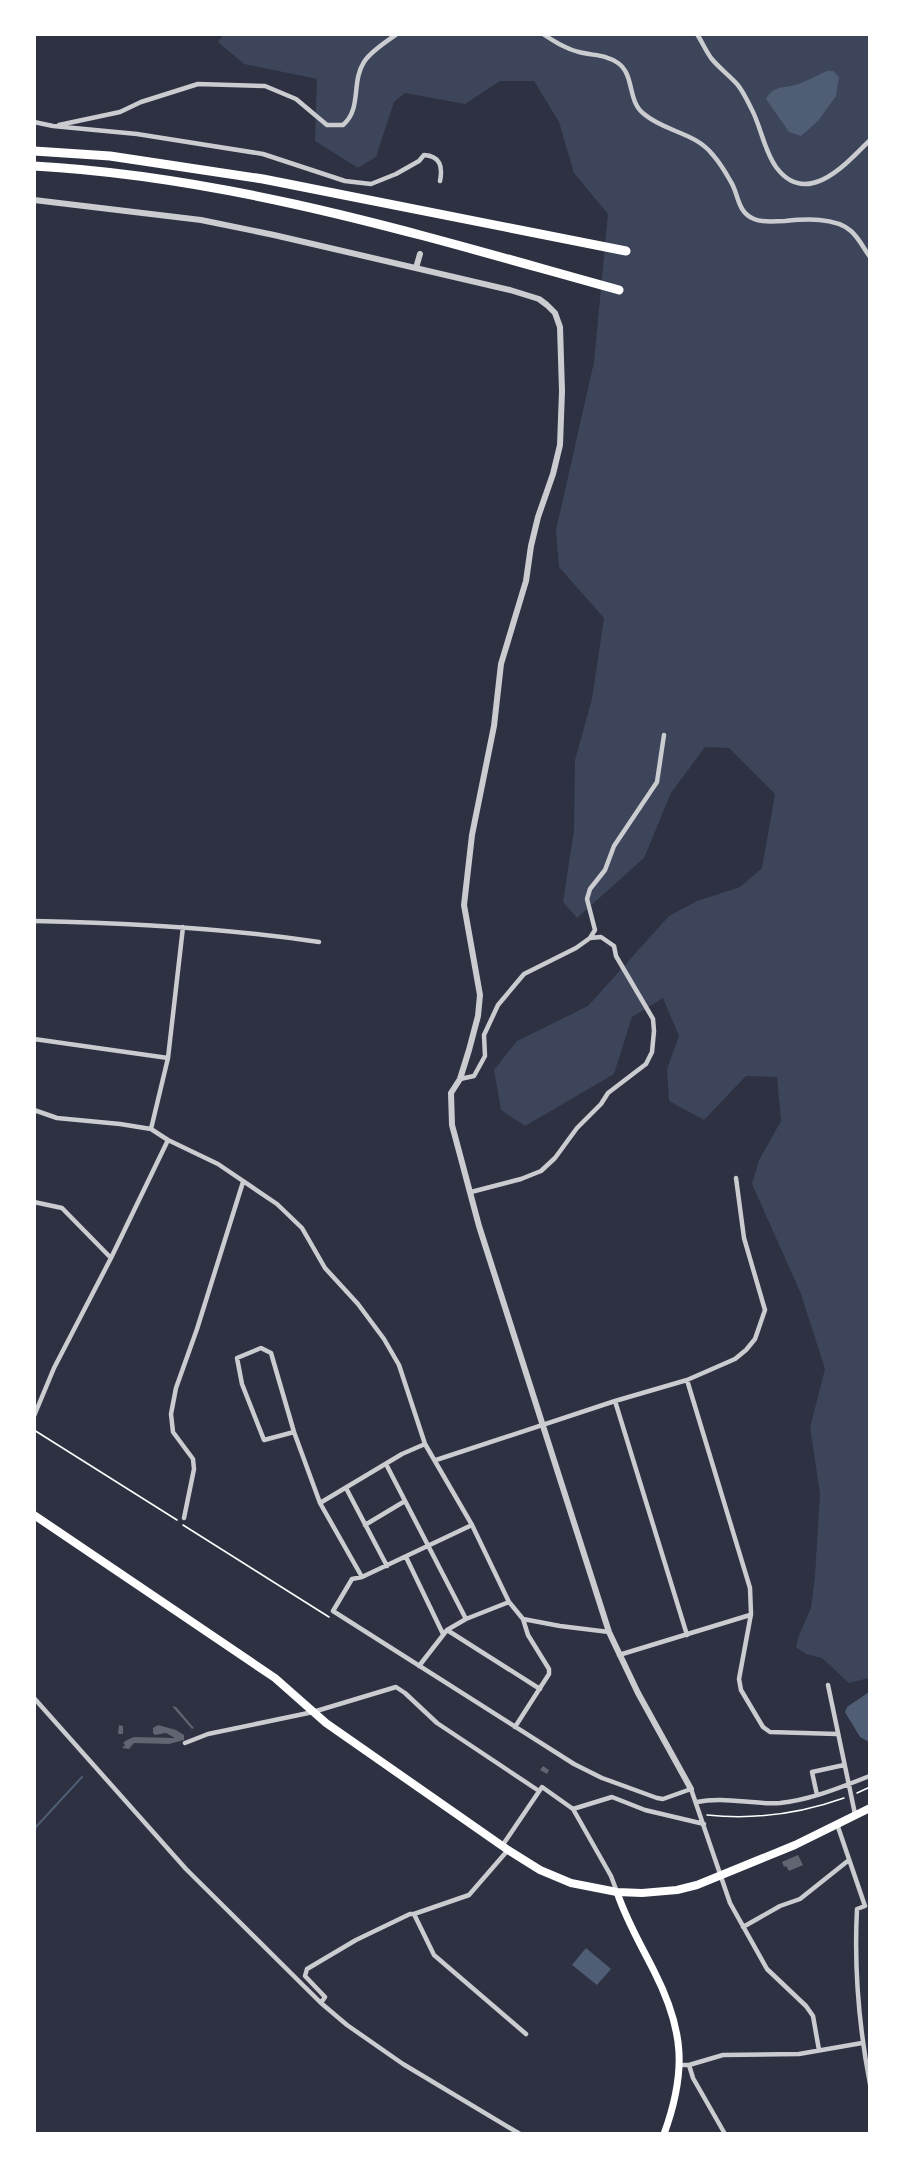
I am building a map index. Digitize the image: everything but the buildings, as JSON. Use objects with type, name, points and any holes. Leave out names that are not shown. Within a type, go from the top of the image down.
[{"type":"highway","points":[[34,151],[120,157],[263,179],[626,251]]},
{"type":"highway","points":[[34,166],[105,171],[154,178],[295,204],[407,231],[619,290]]},
{"type":"highway","points":[[34,1515],[275,1678],[313,1712],[505,1848],[540,1870],[570,1883],[617,1892],[642,1893],[677,1890],[720,1876],[795,1845],[870,1808]]},
{"type":"main road","points":[[617,1892],[630,1925],[655,1973],[675,2019],[680,2065],[678,2085],[664,2133]]},
{"type":"street","points":[[53,126],[120,112],[141,102],[198,84],[265,86],[296,99],[327,125],[343,125],[350,119],[355,105],[356,83],[363,63],[397,34]]},
{"type":"street","points":[[543,34],[565,48],[582,53],[605,55],[621,64],[628,77],[635,104],[656,122],[702,143],[732,183],[743,212],[755,220],[816,221],[842,226],[851,231],[870,257]]},
{"type":"street","points":[[697,34],[711,58],[738,85],[752,110],[776,166],[784,176],[795,182],[806,184],[819,182],[831,176],[870,140]]},
{"type":"street","points":[[34,122],[137,134],[263,154],[345,181],[371,184],[419,161],[424,154],[432,155],[439,160],[442,170],[440,181]]},
{"type":"street","points":[[34,200],[201,220],[274,235],[510,290],[539,299],[555,313],[560,327],[562,350],[560,445],[538,517],[526,582],[501,664],[494,726],[472,835],[464,905],[480,995],[478,1016],[460,1079],[451,1093],[452,1125],[479,1226],[609,1632],[619,1655],[692,1789],[730,1903],[767,1969],[806,2006],[813,2016],[819,2050]]},
{"type":"street","points":[[416,268],[420,254]]},
{"type":"street","points":[[460,1079],[474,1076],[485,1056],[484,1035],[498,1005],[524,974],[576,948],[590,938],[595,930],[587,899],[590,889],[605,870],[614,846],[657,782],[664,735]]},
{"type":"street","points":[[34,921],[243,931],[319,942]]},
{"type":"street","points":[[151,1129],[168,1058],[183,927]]},
{"type":"street","points":[[471,1192],[542,1171],[608,1093],[646,1064],[652,1052],[654,1031],[652,1019],[616,956],[614,946],[602,937],[590,938]]},
{"type":"street","points":[[34,1039],[168,1058]]},
{"type":"street","points":[[34,1110],[57,1119],[151,1129],[168,1140],[218,1164],[277,1204],[302,1228],[325,1268],[384,1339],[399,1365],[425,1444],[472,1525],[509,1602],[523,1618],[528,1635],[549,1669],[549,1674],[515,1727]]},
{"type":"street","points":[[34,1416],[54,1368],[168,1140]]},
{"type":"street","points":[[436,1460],[615,1401],[687,1380],[735,1359],[746,1350],[755,1339],[765,1310],[744,1238],[736,1178]]},
{"type":"street","points":[[184,1518],[194,1469],[193,1459],[173,1432],[171,1414],[176,1388],[243,1182]]},
{"type":"street","points":[[34,1202],[62,1208],[111,1258]]},
{"type":"street","points":[[294,1432],[264,1440],[242,1384],[237,1358],[261,1348],[271,1353],[294,1432],[320,1503],[362,1577]]},
{"type":"street","points":[[687,1380],[750,1588],[750,1615],[739,1679],[741,1690],[763,1727],[770,1732],[837,1734]]},
{"type":"street","points":[[615,1401],[687,1635]]},
{"type":"street","points":[[320,1503],[402,1454],[425,1444]]},
{"type":"street","points":[[386,1464],[466,1619]]},
{"type":"street","points":[[346,1488],[387,1566]]},
{"type":"street","points":[[365,1525],[405,1501]]},
{"type":"street","points":[[472,1525],[387,1566],[352,1579],[333,1611],[574,1764],[648,1796],[663,1799],[692,1789]]},
{"type":"street","points":[[406,1557],[445,1632],[540,1689]]},
{"type":"street","points":[[420,1666],[445,1632],[466,1619],[509,1602]]},
{"type":"street","points":[[619,1655],[750,1615]]},
{"type":"street","points":[[523,1618],[560,1626],[609,1632]]},
{"type":"street","points":[[828,1685],[855,1814]]},
{"type":"street","points":[[185,1743],[208,1734],[313,1712],[396,1687],[442,1727],[539,1791]]},
{"type":"street","points":[[34,1698],[186,1869],[321,2003],[347,2025],[403,2064],[520,2133]]},
{"type":"street","points":[[817,1795],[812,1772],[844,1765]]},
{"type":"street","points":[[697,1802],[716,1799],[781,1803],[817,1795],[870,1776]]},
{"type":"street","points":[[321,2003],[325,1997],[305,1976],[307,1968],[356,1940],[410,1914],[469,1895],[505,1848],[542,1787],[573,1809],[617,1892]]},
{"type":"street","points":[[573,1809],[612,1797],[645,1810],[704,1824]]},
{"type":"street","points":[[837,1824],[867,1904],[857,1909],[856,1935],[862,2043],[870,2084]]},
{"type":"street","points":[[743,1926],[780,1906],[800,1899],[849,1860]]},
{"type":"street","points":[[414,1914],[434,1955],[526,2034]]},
{"type":"street","points":[[680,2065],[688,2065],[723,2055],[799,2054],[862,2043]]},
{"type":"street","points":[[688,2065],[693,2078],[725,2133]]},
{"type":"path","points":[[34,1430],[336,1621]]},
{"type":"path","points":[[701,1815],[737,1817],[778,1815],[819,1806],[870,1787]]},
{"type":"shaded area","points":[[224,34],[869,35],[869,1678],[849,1683],[822,1658],[806,1654],[796,1647],[811,1608],[815,1576],[820,1493],[810,1428],[825,1369],[801,1294],[752,1184],[759,1160],[781,1121],[777,1077],[746,1076],[704,1120],[669,1101],[667,1069],[679,1036],[663,998],[632,1017],[614,1074],[525,1126],[501,1110],[494,1070],[517,1041],[588,1006],[669,916],[697,901],[740,887],[762,868],[775,794],[729,748],[705,747],[671,793],[644,858],[577,918],[563,902],[574,830],[575,760],[592,699],[604,618],[559,567],[556,530],[594,362],[608,214],[574,173],[559,122],[534,81],[500,81],[465,104],[405,93],[394,102],[376,157],[358,168],[315,141],[317,79],[244,64],[218,42]]},
{"type":"shaded area","points":[[827,71],[833,71],[839,77],[836,96],[818,121],[801,136],[789,132],[766,99],[779,88],[799,84]]},
{"type":"shaded area","points":[[869,1692],[869,1742],[860,1737],[845,1712],[847,1707]]},
{"type":"shaded area","points":[[586,1948],[611,1969],[597,1985],[572,1965]]},
{"type":"waterway","points":[[34,1829],[82,1777]]}]
